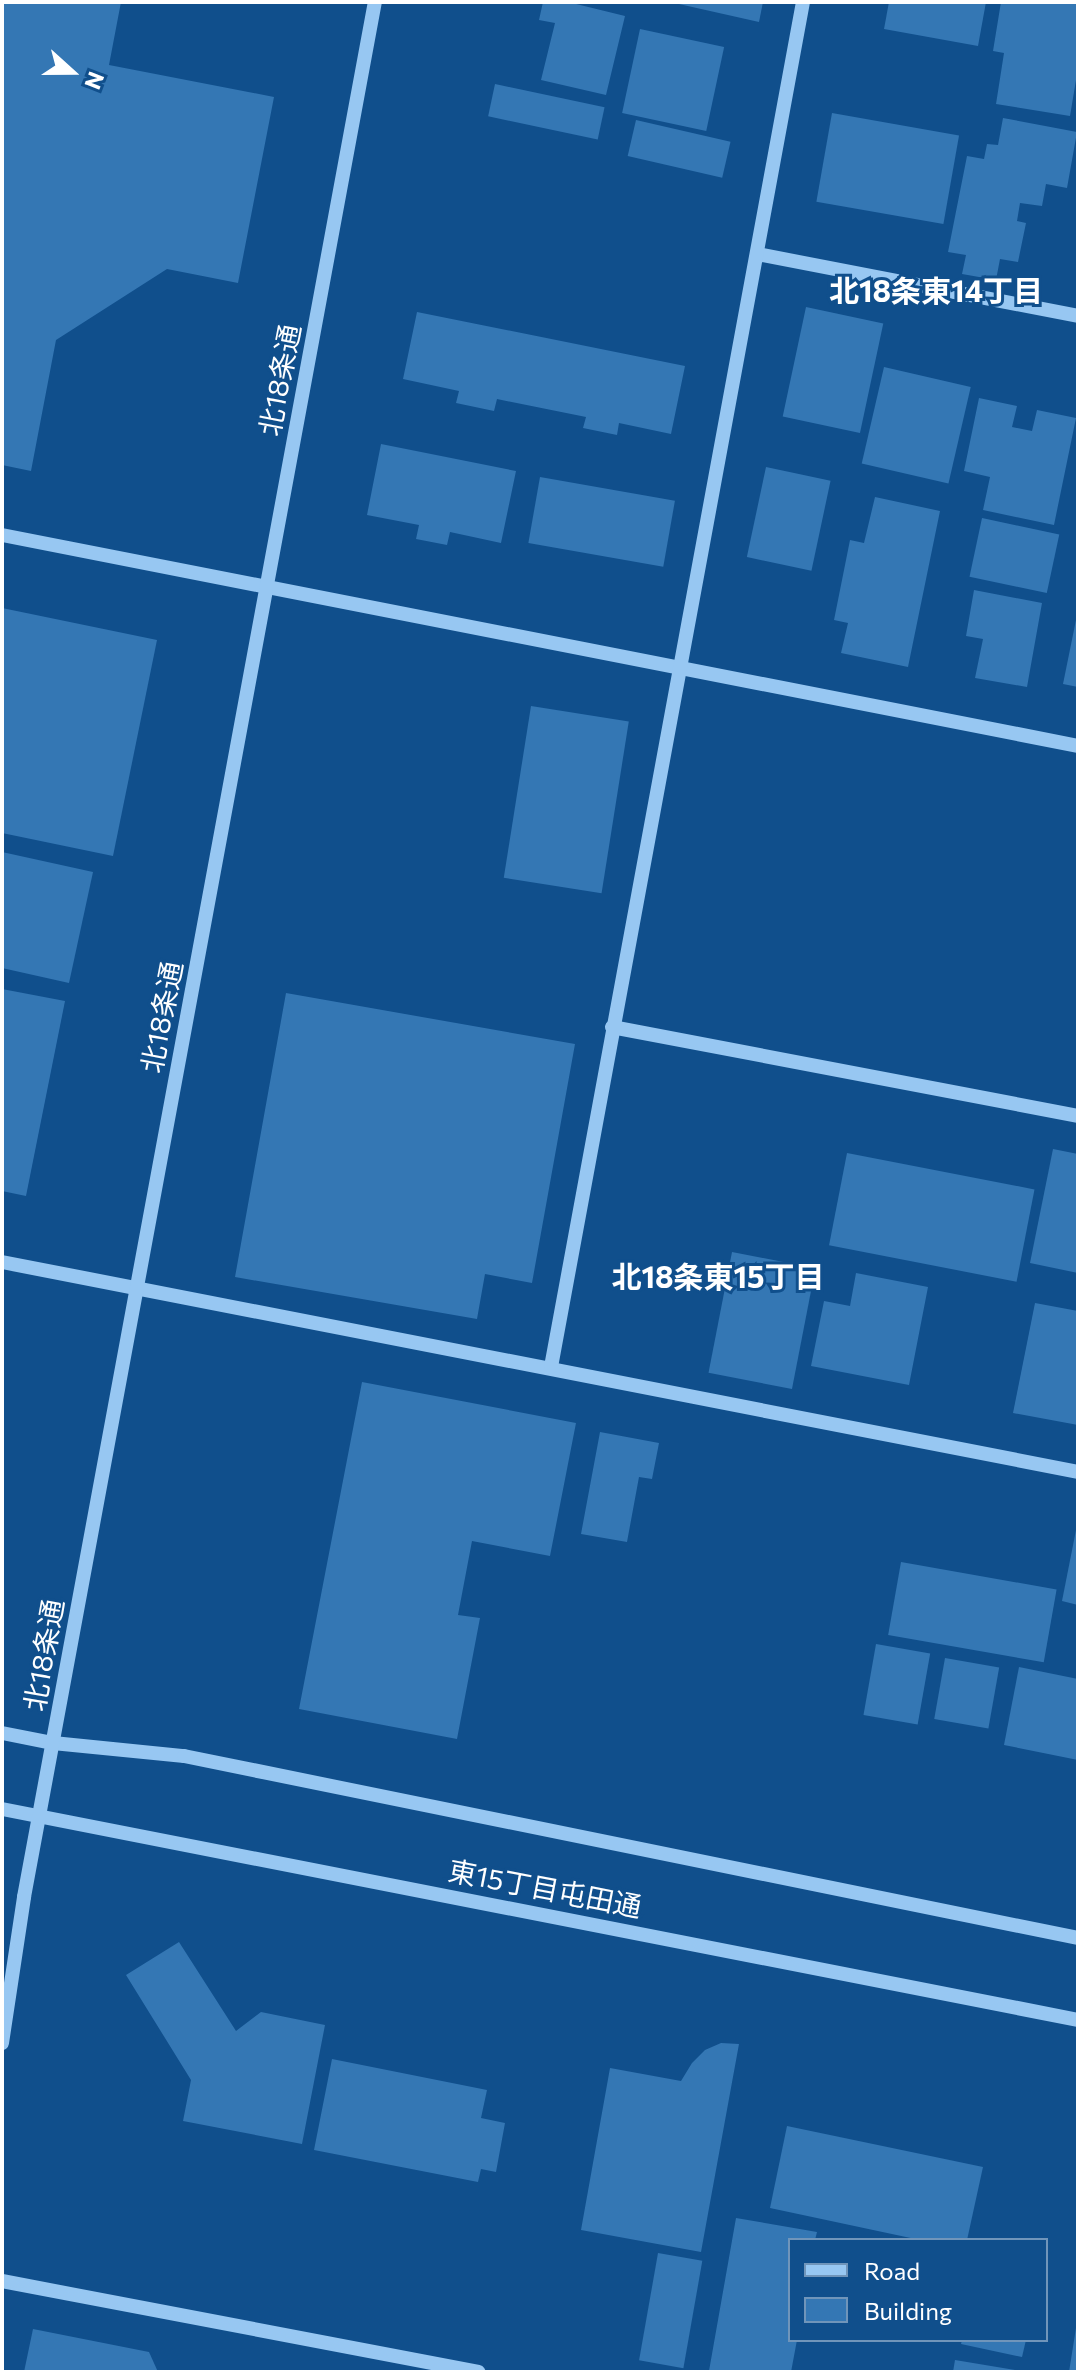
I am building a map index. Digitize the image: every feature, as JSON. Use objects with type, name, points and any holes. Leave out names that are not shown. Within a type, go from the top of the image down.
[{"type":"street","name":"北18条通","points":[[2,2043],[39,1817],[375,2]]},
{"type":"street","points":[[551,1367],[803,2]]},
{"type":"street","points":[[757,254],[1078,316]]},
{"type":"street","points":[[2,535],[266,589],[339,598],[1078,746]]},
{"type":"street","points":[[612,1027],[1078,1116]]},
{"type":"street","points":[[2,1262],[1078,1472]]},
{"type":"street","name":"東15丁目屯田通","points":[[2,1733],[53,1743],[184,1756],[1078,1938]]},
{"type":"street","name":"東15丁目屯田通","points":[[2,1809],[1078,2020]]},
{"type":"street","points":[[2,2281],[478,2372]]},
{"type":"building","points":[[2,2],[121,2],[109,65],[274,97],[238,283],[167,269],[56,340],[31,471],[2,465]]},
{"type":"building","points":[[543,2],[568,2],[625,16],[606,95],[541,80],[555,23],[539,20]]},
{"type":"building","points":[[670,2],[763,2],[759,22]]},
{"type":"building","points":[[889,2],[986,2],[978,46],[884,29]]},
{"type":"building","points":[[1001,2],[1078,2],[1078,68],[1070,116],[996,104],[1004,53],[993,51]]},
{"type":"building","points":[[640,29],[724,47],[706,131],[622,113]]},
{"type":"building","points":[[495,84],[605,107],[598,140],[488,116]]},
{"type":"building","points":[[832,113],[959,135],[943,224],[816,202]]},
{"type":"building","points":[[1003,118],[1077,132],[1067,188],[1046,184],[1042,206],[1020,203],[1017,221],[1026,223],[1018,262],[1000,259],[996,280],[962,274],[966,255],[948,252],[967,156],[984,159],[987,144],[998,145]]},
{"type":"building","points":[[636,120],[731,142],[722,178],[628,156]]},
{"type":"building","points":[[806,307],[883,323],[860,433],[783,417]]},
{"type":"building","points":[[417,312],[685,366],[671,434],[619,423],[617,435],[583,428],[586,417],[497,399],[494,411],[456,403],[459,391],[403,379]]},
{"type":"building","points":[[884,367],[971,387],[948,483],[862,463]]},
{"type":"building","points":[[979,398],[1017,406],[1012,427],[1032,431],[1037,410],[1076,418],[1054,525],[983,510],[990,477],[964,471]]},
{"type":"building","points":[[381,444],[516,471],[501,543],[450,532],[447,545],[416,539],[419,525],[367,515]]},
{"type":"building","points":[[766,467],[831,481],[811,571],[747,557]]},
{"type":"building","points":[[540,477],[675,501],[663,567],[528,543]]},
{"type":"building","points":[[875,497],[940,511],[908,667],[841,653],[848,623],[834,620],[850,540],[864,543]]},
{"type":"building","points":[[982,518],[1059,534],[1047,593],[970,577]]},
{"type":"building","points":[[974,590],[1042,603],[1027,687],[975,678],[983,639],[966,636]]},
{"type":"building","points":[[2,608],[157,640],[113,856],[2,833]]},
{"type":"building","points":[[1078,616],[1078,687],[1063,684]]},
{"type":"building","points":[[531,706],[629,721],[602,893],[504,878]]},
{"type":"building","points":[[2,852],[93,872],[69,983],[2,968]]},
{"type":"building","points":[[2,989],[65,1001],[26,1196],[2,1191]]},
{"type":"building","points":[[286,993],[575,1044],[532,1283],[485,1274],[477,1319],[235,1277]]},
{"type":"building","points":[[1053,1149],[1078,1154],[1078,1273],[1030,1263]]},
{"type":"building","points":[[847,1153],[1034,1189],[1017,1282],[829,1245]]},
{"type":"building","points":[[732,1252],[815,1268],[792,1389],[709,1373]]},
{"type":"building","points":[[856,1273],[928,1287],[909,1385],[811,1366],[824,1301],[850,1306]]},
{"type":"building","points":[[1035,1303],[1078,1311],[1078,1425],[1013,1413]]},
{"type":"building","points":[[362,1382],[576,1423],[550,1556],[472,1541],[458,1615],[480,1618],[457,1739],[299,1709]]},
{"type":"building","points":[[600,1432],[659,1443],[652,1479],[639,1477],[627,1542],[581,1534]]},
{"type":"building","points":[[1078,1525],[1078,1605],[1062,1601]]},
{"type":"building","points":[[901,1562],[1057,1589],[1044,1662],[888,1635]]},
{"type":"building","points":[[876,1644],[930,1654],[918,1724],[863,1715]]},
{"type":"building","points":[[945,1658],[999,1668],[988,1729],[934,1719]]},
{"type":"building","points":[[1019,1667],[1078,1679],[1078,1760],[1004,1745]]},
{"type":"building","points":[[179,1942],[236,2031],[261,2012],[325,2025],[302,2144],[183,2121],[191,2080],[126,1975]]},
{"type":"building","points":[[721,2043],[739,2044],[701,2252],[581,2230],[610,2068],[681,2081],[705,2050]]},
{"type":"building","points":[[332,2059],[487,2090],[481,2118],[505,2123],[496,2172],[481,2169],[478,2182],[314,2150]]},
{"type":"building","points":[[787,2126],[983,2167],[967,2238],[911,2238],[770,2208]]},
{"type":"building","points":[[736,2218],[817,2232],[816,2238],[788,2238],[788,2342],[797,2342],[791,2372],[709,2371]]},
{"type":"building","points":[[658,2253],[702,2261],[683,2368],[639,2360]]},
{"type":"building","points":[[1076,2328],[1078,2372],[1069,2372]]},
{"type":"building","points":[[33,2329],[149,2352],[158,2372],[24,2372]]},
{"type":"building","points":[[962,2342],[1026,2342],[1022,2357]]},
{"type":"building","points":[[955,2360],[1015,2370],[1015,2372],[953,2372]]},
{"type":"district","name":"北18条東14丁目","points":[[936,290]]},
{"type":"district","name":"北18条東15丁目","points":[[718,1276]]}]
